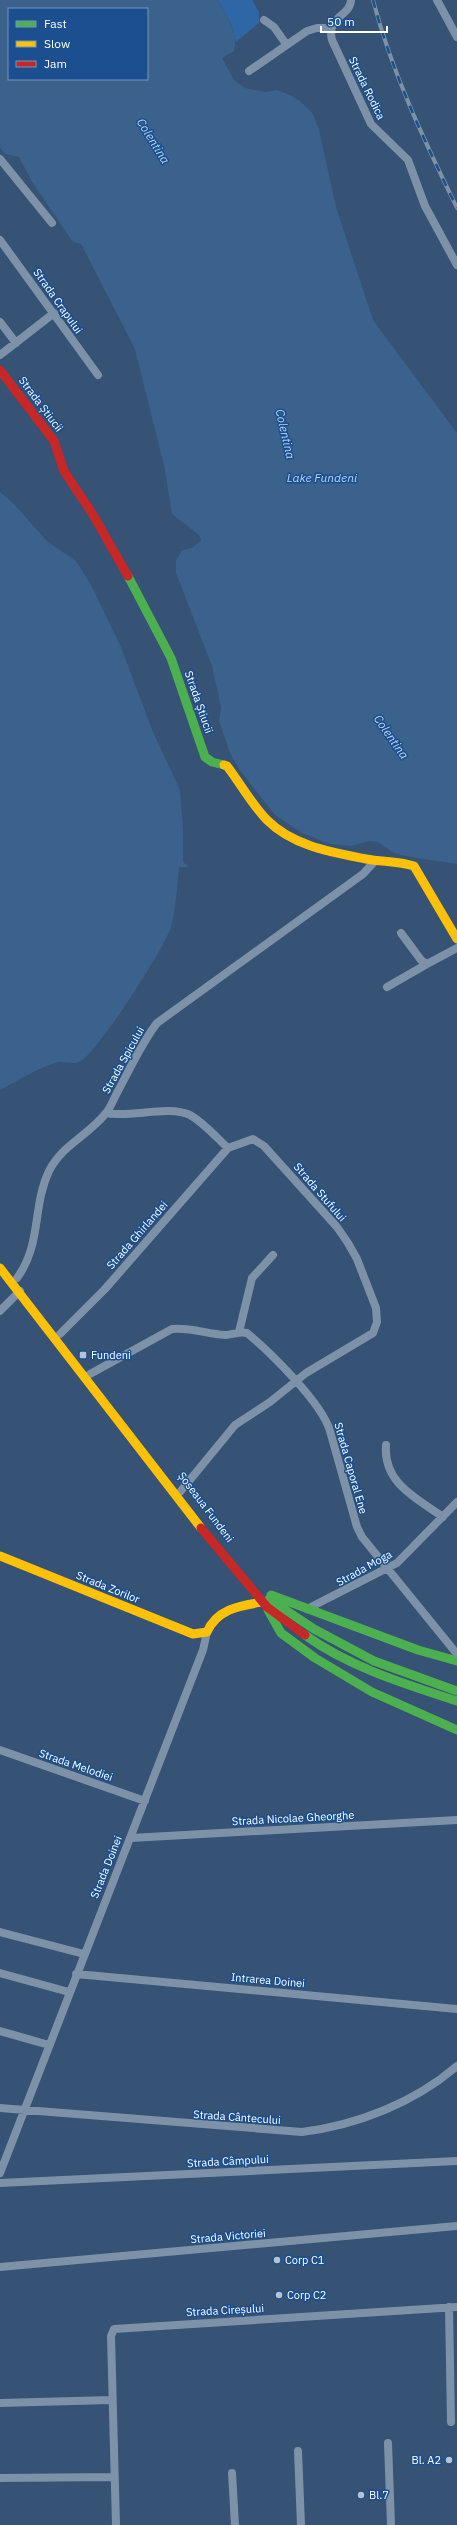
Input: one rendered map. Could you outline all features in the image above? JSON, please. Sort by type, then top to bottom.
[{"type":"street","points":[[249,71],[286,44],[314,28],[331,28],[335,20],[349,7],[351,0]]},
{"type":"street","points":[[437,0],[457,37]]},
{"type":"street","points":[[264,20],[274,27],[286,44]]},
{"type":"street","name":"Strada Rodica","points":[[331,28],[332,40],[371,124],[408,160],[425,206],[457,265]]},
{"type":"street","points":[[0,159],[52,223]]},
{"type":"street","name":"Strada Crapului","points":[[0,240],[98,375]]},
{"type":"street","points":[[0,355],[54,313]]},
{"type":"street","points":[[0,322],[16,343]]},
{"type":"street","name":"Strada Știucii","points":[[0,370],[54,441],[64,472],[92,513],[156,626],[171,658],[205,757],[212,762],[227,766],[267,820],[290,837],[326,851],[375,862],[402,862],[414,866],[457,939]]},
{"type":"street","name":"Strada Spicului","points":[[17,1278],[25,1267],[34,1246],[44,1184],[49,1172],[66,1147],[106,1113],[147,1037],[158,1023],[363,874],[375,862]]},
{"type":"street","points":[[401,933],[421,960],[427,964]]},
{"type":"street","points":[[387,987],[457,948]]},
{"type":"street","points":[[106,1113],[122,1115],[184,1113],[196,1119],[228,1148]]},
{"type":"street","name":"Strada Stufului","points":[[228,1148],[252,1139],[264,1146],[348,1243],[357,1259],[376,1308],[377,1322],[373,1333],[324,1361],[295,1381]]},
{"type":"street","name":"Strada Ghirlandei","points":[[60,1334],[105,1289],[228,1148]]},
{"type":"street","points":[[90,1374],[172,1329],[182,1328],[226,1335],[239,1332],[252,1278],[273,1255]]},
{"type":"street","name":"Șoseaua Fundeni","points":[[0,1259],[17,1278],[180,1492],[257,1588],[278,1606],[298,1619],[374,1661],[457,1691]]},
{"type":"street","name":"Șoseaua Fundeni","points":[[0,1268],[20,1291],[214,1546],[265,1605],[293,1627],[376,1673],[457,1701]]},
{"type":"street","points":[[0,1311],[20,1291]]},
{"type":"street","name":"Strada Caporal Ene","points":[[239,1332],[247,1333],[253,1338],[295,1381],[328,1423],[357,1527],[387,1570],[457,1654]]},
{"type":"street","points":[[180,1492],[227,1431],[295,1381]]},
{"type":"street","points":[[386,1445],[387,1464],[395,1481],[443,1517]]},
{"type":"street","name":"Strada Moga","points":[[307,1610],[387,1570],[409,1553],[457,1502]]},
{"type":"street","name":"Strada Zorilor","points":[[0,1556],[189,1633],[207,1632]]},
{"type":"street","points":[[257,1588],[307,1610],[418,1650],[457,1661]]},
{"type":"street","name":"Șoseaua Fundeni","points":[[265,1605],[272,1621],[281,1633],[314,1658],[372,1692],[457,1730]]},
{"type":"street","name":"Strada Doinei","points":[[0,2173],[76,1974],[131,1838],[203,1650],[207,1632],[212,1620],[221,1613],[265,1605]]},
{"type":"street","name":"Strada Melodiei","points":[[0,1750],[145,1801]]},
{"type":"street","name":"Strada Nicolae Gheorghe","points":[[131,1838],[457,1820]]},
{"type":"street","points":[[0,1932],[84,1954]]},
{"type":"street","points":[[0,1973],[69,1992]]},
{"type":"street","name":"Intrarea Doinei","points":[[76,1974],[457,2009]]},
{"type":"street","points":[[0,2031],[49,2045]]},
{"type":"street","name":"Strada Cântecului","points":[[0,2108],[302,2132],[339,2126],[375,2114],[418,2093],[457,2066]]},
{"type":"street","name":"Strada Câmpului","points":[[0,2184],[457,2161]]},
{"type":"street","name":"Strada Victoriei","points":[[0,2267],[457,2226]]},
{"type":"street","points":[[451,2422],[453,2307]]},
{"type":"street","name":"Strada Cireșului","points":[[116,2525],[111,2400],[111,2336],[114,2329],[453,2307]]},
{"type":"street","points":[[0,2403],[111,2400]]},
{"type":"street","points":[[388,2444],[391,2525]]},
{"type":"street","points":[[298,2451],[301,2525]]},
{"type":"street","points":[[232,2473],[235,2525]]},
{"type":"street","points":[[0,2478],[113,2477]]},
{"type":"shaded area","points":[[218,0],[252,0],[259,12],[259,23],[236,42],[231,24]]},
{"type":"water","name":"Lake Fundeni","points":[[0,0],[218,0],[231,25],[235,37],[234,51],[222,58],[234,80],[245,88],[266,92],[277,90],[290,95],[300,101],[313,114],[319,130],[336,207],[373,320],[457,433],[457,864],[394,853],[378,842],[369,841],[351,846],[330,844],[302,833],[275,815],[239,769],[230,753],[219,721],[221,707],[212,666],[176,573],[176,561],[181,551],[193,547],[201,540],[199,535],[172,514],[164,465],[135,349],[81,244],[73,242],[32,182],[19,157],[5,154],[0,148]]},
{"type":"water","points":[[0,492],[13,503],[48,542],[76,561],[91,585],[121,647],[153,732],[180,790],[183,828],[183,862],[189,867],[179,867],[171,927],[157,955],[145,976],[115,1020],[89,1054],[78,1062],[58,1062],[48,1066],[0,1090]]},
{"type":"railway","points":[[373,0],[399,80],[421,132],[457,208]]},
{"type":"traffic: fast","points":[[128,576],[171,658],[205,757],[212,762],[224,765]]},
{"type":"traffic: fast","points":[[271,1595],[418,1650],[457,1661]]},
{"type":"traffic: fast","points":[[269,1599],[314,1629],[374,1661],[457,1691]]},
{"type":"traffic: fast","points":[[268,1610],[281,1633],[315,1658],[372,1692],[457,1730]]},
{"type":"traffic: fast","points":[[305,1635],[340,1656],[378,1674],[457,1701]]},
{"type":"traffic: slow","points":[[224,765],[227,766],[251,801],[267,820],[277,829],[289,836],[313,847],[339,854],[414,866],[457,939]]},
{"type":"traffic: slow","points":[[0,1268],[201,1528]]},
{"type":"traffic: slow","points":[[0,1556],[193,1634],[207,1632],[211,1624],[223,1613],[237,1607],[262,1602]]},
{"type":"traffic: jam","points":[[0,370],[54,441],[64,471],[92,513],[128,576]]},
{"type":"traffic: jam","points":[[201,1528],[267,1607],[305,1635]]},
{"type":"place","name":"Fundeni","points":[[83,1355]]},
{"type":"place","name":"Corp C1","points":[[277,2260]]},
{"type":"place","name":"Corp C2","points":[[279,2295]]},
{"type":"place","name":"Bl. A2","points":[[449,2460]]},
{"type":"place","name":"Bl.7","points":[[361,2495]]},
{"type":"water label","name":"Colentina","points":[[153,141]]},
{"type":"water label","name":"Colentina","points":[[285,434]]},
{"type":"water label","name":"Colentina","points":[[391,737]]}]
